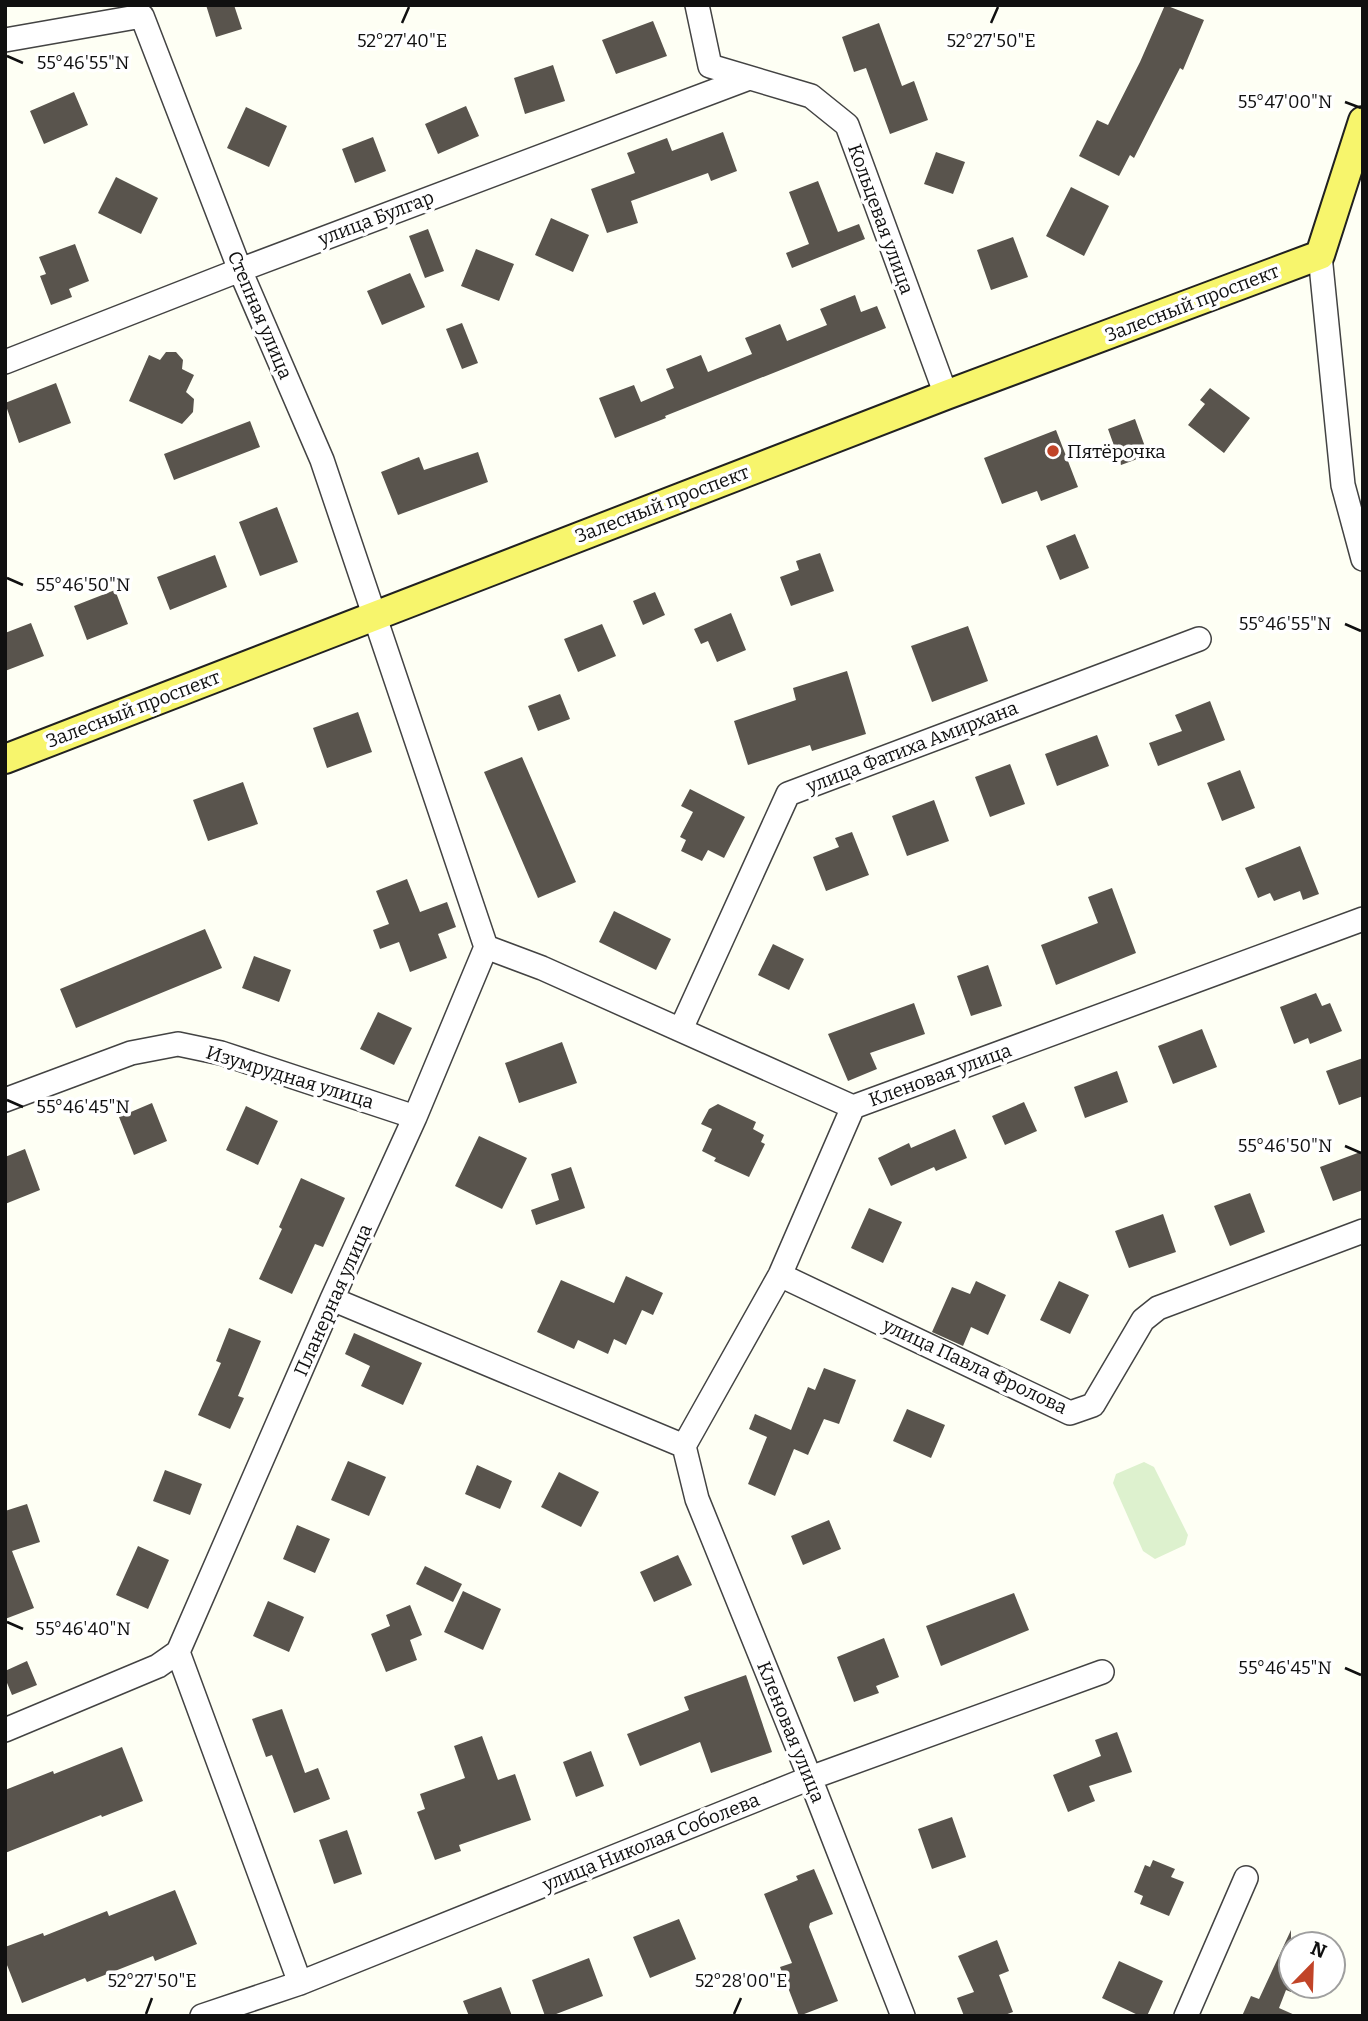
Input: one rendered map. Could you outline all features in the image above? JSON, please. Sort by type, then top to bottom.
[{"type":"main road","points":[[1320,255],[1363,121]]},
{"type":"main road","name":"Залесный проспект","points":[[5,759],[946,395],[1320,255]]},
{"type":"street","name":"Кольцевая улица","points":[[697,5],[710,66],[811,96],[847,125],[946,395]]},
{"type":"street","name":"Степная улица","points":[[5,40],[142,16],[240,270],[322,460],[486,947]]},
{"type":"street","name":"улица Булгар","points":[[5,362],[240,270],[749,78]]},
{"type":"street","points":[[1320,255],[1343,485],[1363,559]]},
{"type":"street","name":"улица Фатиха Амирхана","points":[[681,1029],[788,794],[1199,639]]},
{"type":"street","name":"Кленовая улица","points":[[486,947],[542,968],[853,1107],[1363,919]]},
{"type":"street","name":"Планерная улица","points":[[178,1652],[332,1299],[415,1117],[486,947]]},
{"type":"street","name":"Изумрудная улица","points":[[5,1100],[131,1053],[178,1044],[221,1053],[415,1117]]},
{"type":"street","points":[[332,1299],[684,1446],[780,1275],[853,1107]]},
{"type":"street","name":"улица Павла Фролова","points":[[780,1275],[1070,1413],[1093,1405],[1143,1320],[1158,1308],[1363,1231]]},
{"type":"street","name":"Кленовая улица","points":[[684,1446],[697,1499],[903,2016]]},
{"type":"street","points":[[5,1730],[158,1666],[178,1652],[300,1983]]},
{"type":"street","name":"улица Николая Соболева","points":[[202,2016],[300,1983],[810,1778],[1102,1672]]},
{"type":"street","points":[[1186,2016],[1246,1878]]},
{"type":"green space","points":[[1144,1462],[1154,1467],[1188,1535],[1185,1545],[1155,1559],[1143,1551],[1113,1483],[1116,1474]]},
{"type":"building","points":[[206,5],[234,5],[242,29],[216,37]]},
{"type":"building","points":[[1165,5],[1204,20],[1183,70],[1180,68],[1134,158],[1130,155],[1119,176],[1079,156],[1097,120],[1108,125]]},
{"type":"building","points":[[653,21],[667,56],[616,74],[602,40]]},
{"type":"building","points":[[879,23],[902,86],[914,81],[928,120],[890,134],[866,68],[854,72],[842,37]]},
{"type":"building","points":[[553,65],[565,101],[525,114],[514,78]]},
{"type":"building","points":[[74,92],[88,125],[44,144],[30,111]]},
{"type":"building","points":[[466,106],[479,136],[438,154],[425,124]]},
{"type":"building","points":[[246,107],[287,126],[269,167],[227,148]]},
{"type":"building","points":[[723,132],[737,171],[711,181],[708,173],[631,201],[638,223],[607,233],[591,189],[635,173],[627,153],[667,138],[672,151]]},
{"type":"building","points":[[373,137],[386,171],[355,183],[342,149]]},
{"type":"building","points":[[936,152],[965,162],[953,194],[924,184]]},
{"type":"building","points":[[116,177],[158,198],[141,234],[98,213]]},
{"type":"building","points":[[818,181],[838,232],[859,224],[865,239],[792,268],[786,253],[809,244],[789,192]]},
{"type":"building","points":[[1071,187],[1109,206],[1084,256],[1046,236]]},
{"type":"building","points":[[551,218],[589,235],[573,272],[535,255]]},
{"type":"building","points":[[428,229],[444,271],[425,278],[409,236]]},
{"type":"building","points":[[1013,237],[1028,277],[991,290],[977,250]]},
{"type":"building","points":[[75,244],[89,281],[69,289],[72,297],[51,305],[40,276],[46,274],[39,257]]},
{"type":"building","points":[[476,249],[514,264],[499,301],[461,286]]},
{"type":"building","points":[[410,273],[425,307],[382,325],[367,291]]},
{"type":"building","points":[[855,295],[861,312],[877,306],[886,328],[615,438],[599,398],[634,385],[641,402],[674,388],[666,369],[701,355],[708,372],[752,354],[745,338],[780,324],[787,341],[827,325],[820,309]]},
{"type":"building","points":[[462,323],[478,363],[462,369],[446,329]]},
{"type":"building","points":[[166,352],[176,352],[183,360],[182,369],[194,375],[186,392],[194,399],[193,412],[182,424],[129,401],[149,355],[160,360]]},
{"type":"building","points":[[56,383],[71,423],[19,443],[5,403]]},
{"type":"building","points":[[1210,388],[1250,418],[1224,453],[1188,425],[1205,404],[1200,400]]},
{"type":"building","points":[[1135,419],[1148,455],[1121,465],[1108,429]]},
{"type":"building","points":[[250,421],[260,447],[174,480],[164,454]]},
{"type":"building","points":[[1056,430],[1078,487],[1041,501],[1037,491],[1002,504],[984,458]]},
{"type":"building","points":[[478,452],[488,482],[398,515],[381,472],[419,457],[424,470]]},
{"type":"building","points":[[277,507],[298,562],[260,576],[239,522]]},
{"type":"building","points":[[1075,534],[1089,568],[1060,580],[1046,546]]},
{"type":"building","points":[[820,553],[834,591],[791,606],[780,577],[799,570],[796,561]]},
{"type":"building","points":[[215,555],[227,587],[170,610],[157,577]]},
{"type":"building","points":[[115,590],[128,624],[87,640],[74,606]]},
{"type":"building","points":[[655,592],[665,615],[643,625],[633,601]]},
{"type":"building","points":[[731,613],[746,650],[717,662],[708,641],[701,644],[694,629]]},
{"type":"building","points":[[31,623],[44,656],[5,671],[5,633]]},
{"type":"building","points":[[602,624],[616,656],[578,672],[564,639]]},
{"type":"building","points":[[968,626],[988,681],[932,702],[911,646]]},
{"type":"building","points":[[847,671],[866,734],[812,751],[810,745],[748,765],[734,721],[796,700],[793,688]]},
{"type":"building","points":[[560,694],[570,719],[538,731],[528,706]]},
{"type":"building","points":[[1210,701],[1225,740],[1158,766],[1149,743],[1182,731],[1175,715]]},
{"type":"building","points":[[358,712],[372,752],[327,768],[313,728]]},
{"type":"building","points":[[1097,735],[1109,766],[1057,786],[1045,754]]},
{"type":"building","points":[[522,757],[576,882],[538,898],[484,772]]},
{"type":"building","points":[[1010,764],[1025,804],[990,817],[975,777]]},
{"type":"building","points":[[1240,770],[1255,808],[1222,821],[1207,783]]},
{"type":"building","points":[[243,782],[258,824],[208,841],[193,800]]},
{"type":"building","points":[[690,789],[745,817],[724,858],[708,850],[702,861],[681,851],[686,840],[680,837],[693,812],[681,806]]},
{"type":"building","points":[[934,800],[949,841],[907,856],[892,816]]},
{"type":"building","points":[[852,832],[869,875],[826,891],[813,857],[839,847],[835,838]]},
{"type":"building","points":[[1300,846],[1319,894],[1303,900],[1300,891],[1274,901],[1270,893],[1258,898],[1245,868]]},
{"type":"building","points":[[407,879],[420,912],[447,902],[456,927],[438,934],[447,958],[410,972],[399,942],[380,949],[373,930],[389,924],[376,891]]},
{"type":"building","points":[[1112,888],[1136,953],[1056,985],[1041,945],[1098,923],[1088,897]]},
{"type":"building","points":[[614,911],[671,939],[656,970],[599,942]]},
{"type":"building","points":[[205,929],[222,968],[76,1028],[60,989]]},
{"type":"building","points":[[773,944],[804,959],[789,990],[758,975]]},
{"type":"building","points":[[254,956],[291,970],[279,1002],[242,988]]},
{"type":"building","points":[[988,965],[1002,1006],[971,1016],[957,976]]},
{"type":"building","points":[[1316,993],[1322,1006],[1330,1003],[1342,1031],[1310,1044],[1308,1038],[1294,1044],[1280,1007]]},
{"type":"building","points":[[914,1003],[925,1034],[870,1053],[877,1069],[848,1081],[828,1034]]},
{"type":"building","points":[[378,1012],[412,1028],[394,1065],[360,1049]]},
{"type":"building","points":[[1202,1029],[1217,1067],[1173,1084],[1158,1046]]},
{"type":"building","points":[[562,1042],[577,1083],[519,1103],[505,1063]]},
{"type":"building","points":[[1363,1058],[1363,1096],[1339,1105],[1326,1071]]},
{"type":"building","points":[[1117,1071],[1128,1102],[1085,1118],[1074,1087]]},
{"type":"building","points":[[1024,1102],[1037,1131],[1005,1145],[992,1116]]},
{"type":"building","points":[[152,1103],[167,1141],[134,1155],[119,1117]]},
{"type":"building","points":[[718,1104],[756,1122],[753,1129],[764,1135],[761,1142],[765,1144],[749,1177],[714,1161],[716,1158],[702,1151],[712,1129],[701,1124],[709,1109]]},
{"type":"building","points":[[246,1106],[278,1121],[258,1165],[226,1150]]},
{"type":"building","points":[[955,1129],[967,1158],[936,1171],[934,1167],[891,1186],[878,1158],[909,1143],[911,1148]]},
{"type":"building","points":[[479,1136],[527,1158],[502,1209],[455,1186]]},
{"type":"building","points":[[25,1149],[40,1190],[5,1204],[5,1157]]},
{"type":"building","points":[[1363,1151],[1363,1190],[1333,1201],[1320,1167]]},
{"type":"building","points":[[571,1167],[585,1208],[536,1225],[531,1210],[559,1200],[551,1174]]},
{"type":"building","points":[[301,1178],[345,1198],[323,1247],[315,1244],[292,1294],[259,1279]]},
{"type":"building","points":[[1250,1193],[1265,1232],[1230,1246],[1214,1206]]},
{"type":"building","points":[[869,1208],[902,1222],[883,1263],[851,1248]]},
{"type":"building","points":[[1163,1214],[1176,1252],[1129,1268],[1115,1231]]},
{"type":"building","points":[[626,1276],[663,1293],[653,1315],[642,1310],[626,1345],[614,1339],[608,1354],[578,1340],[574,1349],[537,1332],[561,1280],[614,1303]]},
{"type":"building","points":[[976,1281],[1006,1295],[988,1335],[971,1327],[963,1346],[932,1332],[952,1287],[970,1294]]},
{"type":"building","points":[[1059,1281],[1089,1295],[1070,1334],[1040,1320]]},
{"type":"building","points":[[229,1328],[261,1341],[238,1396],[244,1398],[230,1429],[198,1415],[221,1363],[216,1361]]},
{"type":"building","points":[[354,1333],[422,1363],[403,1405],[361,1386],[370,1366],[345,1354]]},
{"type":"building","points":[[824,1368],[856,1380],[839,1424],[824,1419],[808,1455],[794,1449],[775,1496],[748,1484],[767,1437],[749,1429],[755,1414],[791,1430],[808,1387],[815,1390]]},
{"type":"building","points":[[907,1409],[945,1425],[931,1458],[893,1441]]},
{"type":"building","points":[[348,1461],[386,1477],[369,1516],[331,1500]]},
{"type":"building","points":[[477,1465],[512,1481],[500,1509],[465,1494]]},
{"type":"building","points":[[165,1470],[202,1484],[190,1515],[153,1501]]},
{"type":"building","points":[[559,1472],[599,1492],[581,1527],[541,1507]]},
{"type":"building","points":[[27,1504],[40,1542],[12,1551],[34,1608],[5,1619],[5,1511]]},
{"type":"building","points":[[829,1520],[841,1549],[803,1565],[791,1536]]},
{"type":"building","points":[[297,1525],[330,1539],[315,1573],[283,1559]]},
{"type":"building","points":[[138,1546],[169,1560],[148,1609],[116,1595]]},
{"type":"building","points":[[678,1555],[692,1585],[654,1602],[640,1572]]},
{"type":"building","points":[[425,1566],[462,1584],[453,1602],[416,1584]]},
{"type":"building","points":[[463,1591],[501,1609],[483,1650],[444,1632]]},
{"type":"building","points":[[1014,1593],[1029,1630],[941,1666],[926,1626]]},
{"type":"building","points":[[268,1601],[304,1617],[289,1652],[253,1636]]},
{"type":"building","points":[[410,1605],[422,1635],[410,1640],[417,1660],[386,1672],[371,1634],[390,1626],[386,1615]]},
{"type":"building","points":[[884,1638],[899,1677],[876,1686],[879,1693],[854,1702],[837,1657]]},
{"type":"building","points":[[27,1661],[37,1685],[12,1695],[5,1671]]},
{"type":"building","points":[[746,1675],[772,1752],[711,1773],[700,1742],[640,1766],[627,1734],[689,1710],[684,1697]]},
{"type":"building","points":[[282,1709],[305,1773],[318,1768],[330,1799],[294,1813],[272,1755],[266,1757],[252,1719]]},
{"type":"building","points":[[1117,1732],[1132,1772],[1089,1786],[1095,1801],[1068,1812],[1053,1775],[1101,1756],[1095,1740]]},
{"type":"building","points":[[482,1736],[498,1780],[515,1774],[531,1820],[459,1845],[461,1851],[435,1860],[417,1812],[425,1809],[420,1794],[465,1778],[454,1746]]},
{"type":"building","points":[[122,1747],[143,1801],[5,1853],[5,1790]]},
{"type":"building","points":[[591,1751],[604,1786],[576,1797],[563,1762]]},
{"type":"building","points":[[952,1817],[966,1857],[932,1869],[918,1829]]},
{"type":"building","points":[[347,1830],[362,1874],[334,1884],[319,1840]]},
{"type":"building","points":[[1153,1860],[1175,1869],[1171,1877],[1184,1882],[1169,1916],[1140,1904],[1143,1896],[1134,1892],[1145,1865],[1150,1867]]},
{"type":"building","points":[[814,1869],[833,1914],[810,1923],[809,1927],[838,2001],[799,2016],[780,1967],[792,1963],[764,1894],[798,1880],[796,1876]]},
{"type":"building","points":[[175,1890],[197,1944],[155,1961],[153,1956],[87,1982],[85,1978],[22,2003],[5,1960],[5,1947],[43,1933],[44,1936],[107,1911],[109,1916]]},
{"type":"building","points":[[679,1919],[696,1959],[650,1978],[633,1937]]},
{"type":"building","points":[[997,1940],[1009,1971],[999,1975],[1013,2012],[1002,2016],[964,2016],[957,1998],[974,1992],[958,1956]]},
{"type":"building","points":[[589,1958],[603,1996],[545,2016],[532,1980]]},
{"type":"building","points":[[1277,1960],[1277,2000],[1282,2000],[1279,2008],[1297,2016],[1242,2016],[1251,1996],[1259,1999]]},
{"type":"building","points":[[1119,1961],[1163,1981],[1147,2016],[1140,2016],[1102,1998]]},
{"type":"building","points":[[501,1987],[512,2016],[469,2016],[463,2001]]},
{"type":"place","name":"Пятёрочка","points":[[1053,451]]}]
